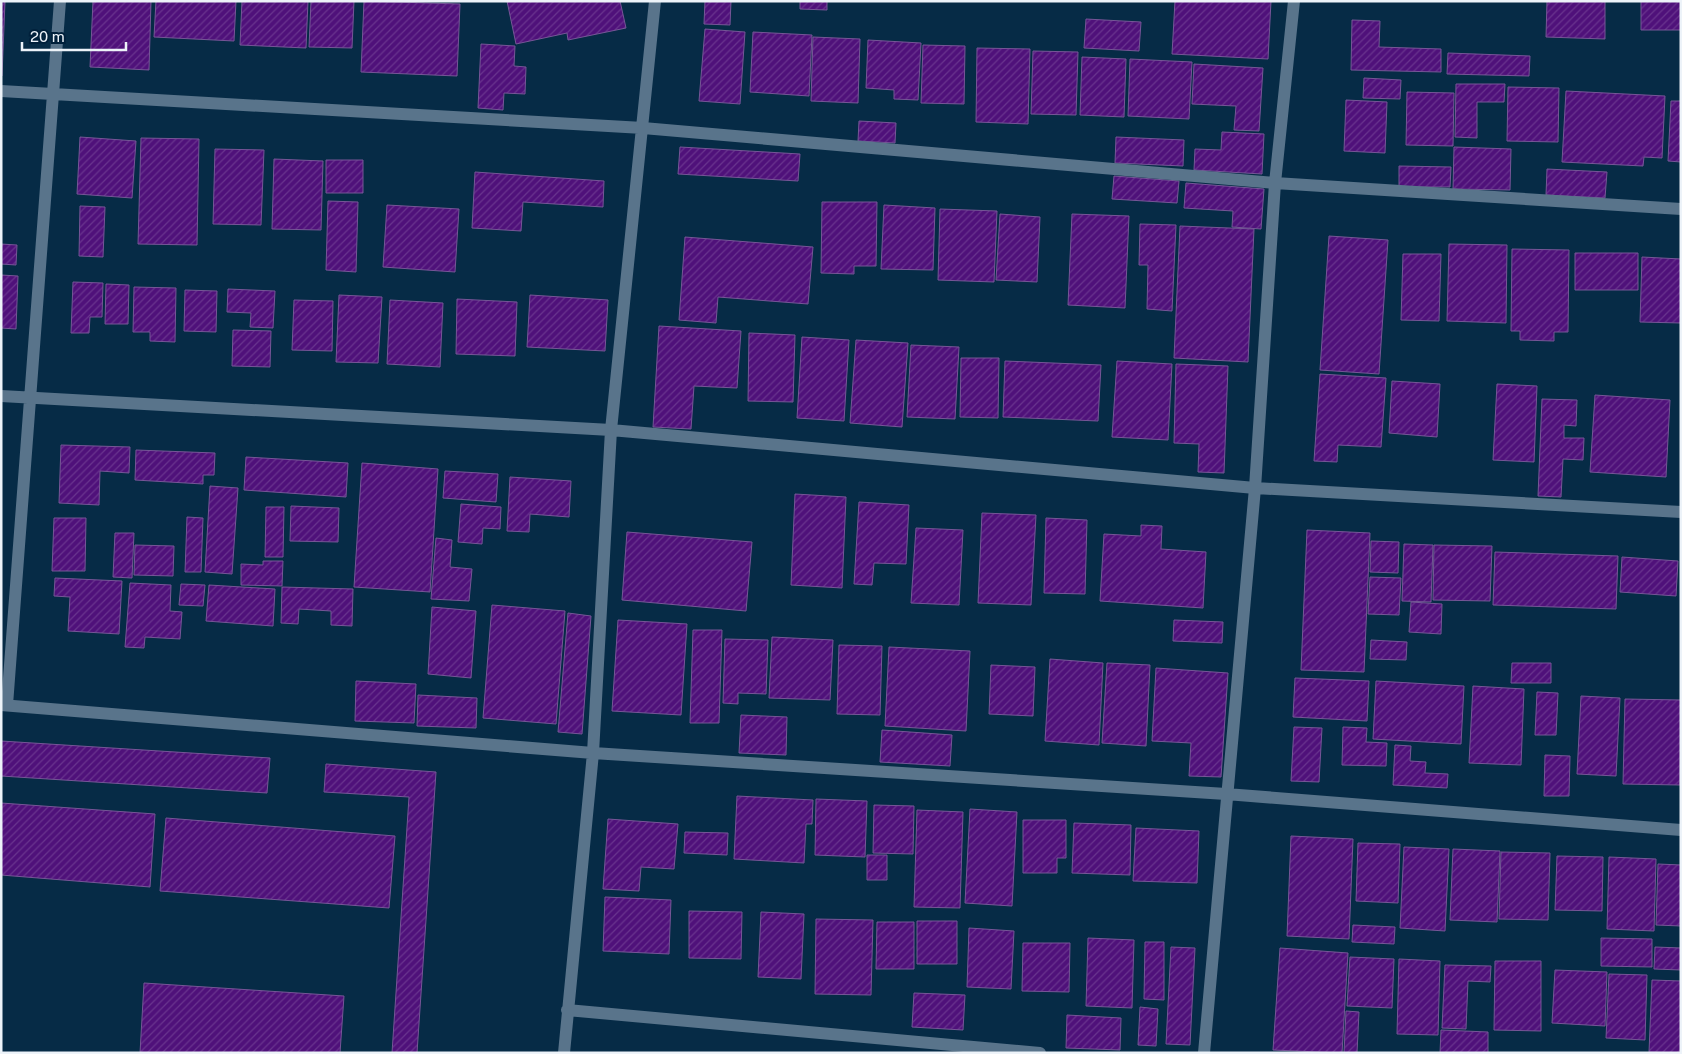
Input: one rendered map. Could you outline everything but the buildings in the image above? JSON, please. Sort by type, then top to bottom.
[{"type":"street","points":[[60,1],[4,705],[593,753],[1226,794],[1681,830]]},
{"type":"street","points":[[564,1053],[593,753],[611,430],[643,128],[654,1]]},
{"type":"street","points":[[1204,1053],[1255,488],[1275,183],[1294,1]]},
{"type":"street","points":[[1,91],[643,128],[1275,183],[1681,209]]},
{"type":"street","points":[[1,396],[611,430],[1255,488],[1681,512]]},
{"type":"street","points":[[567,1010],[1040,1053]]}]
